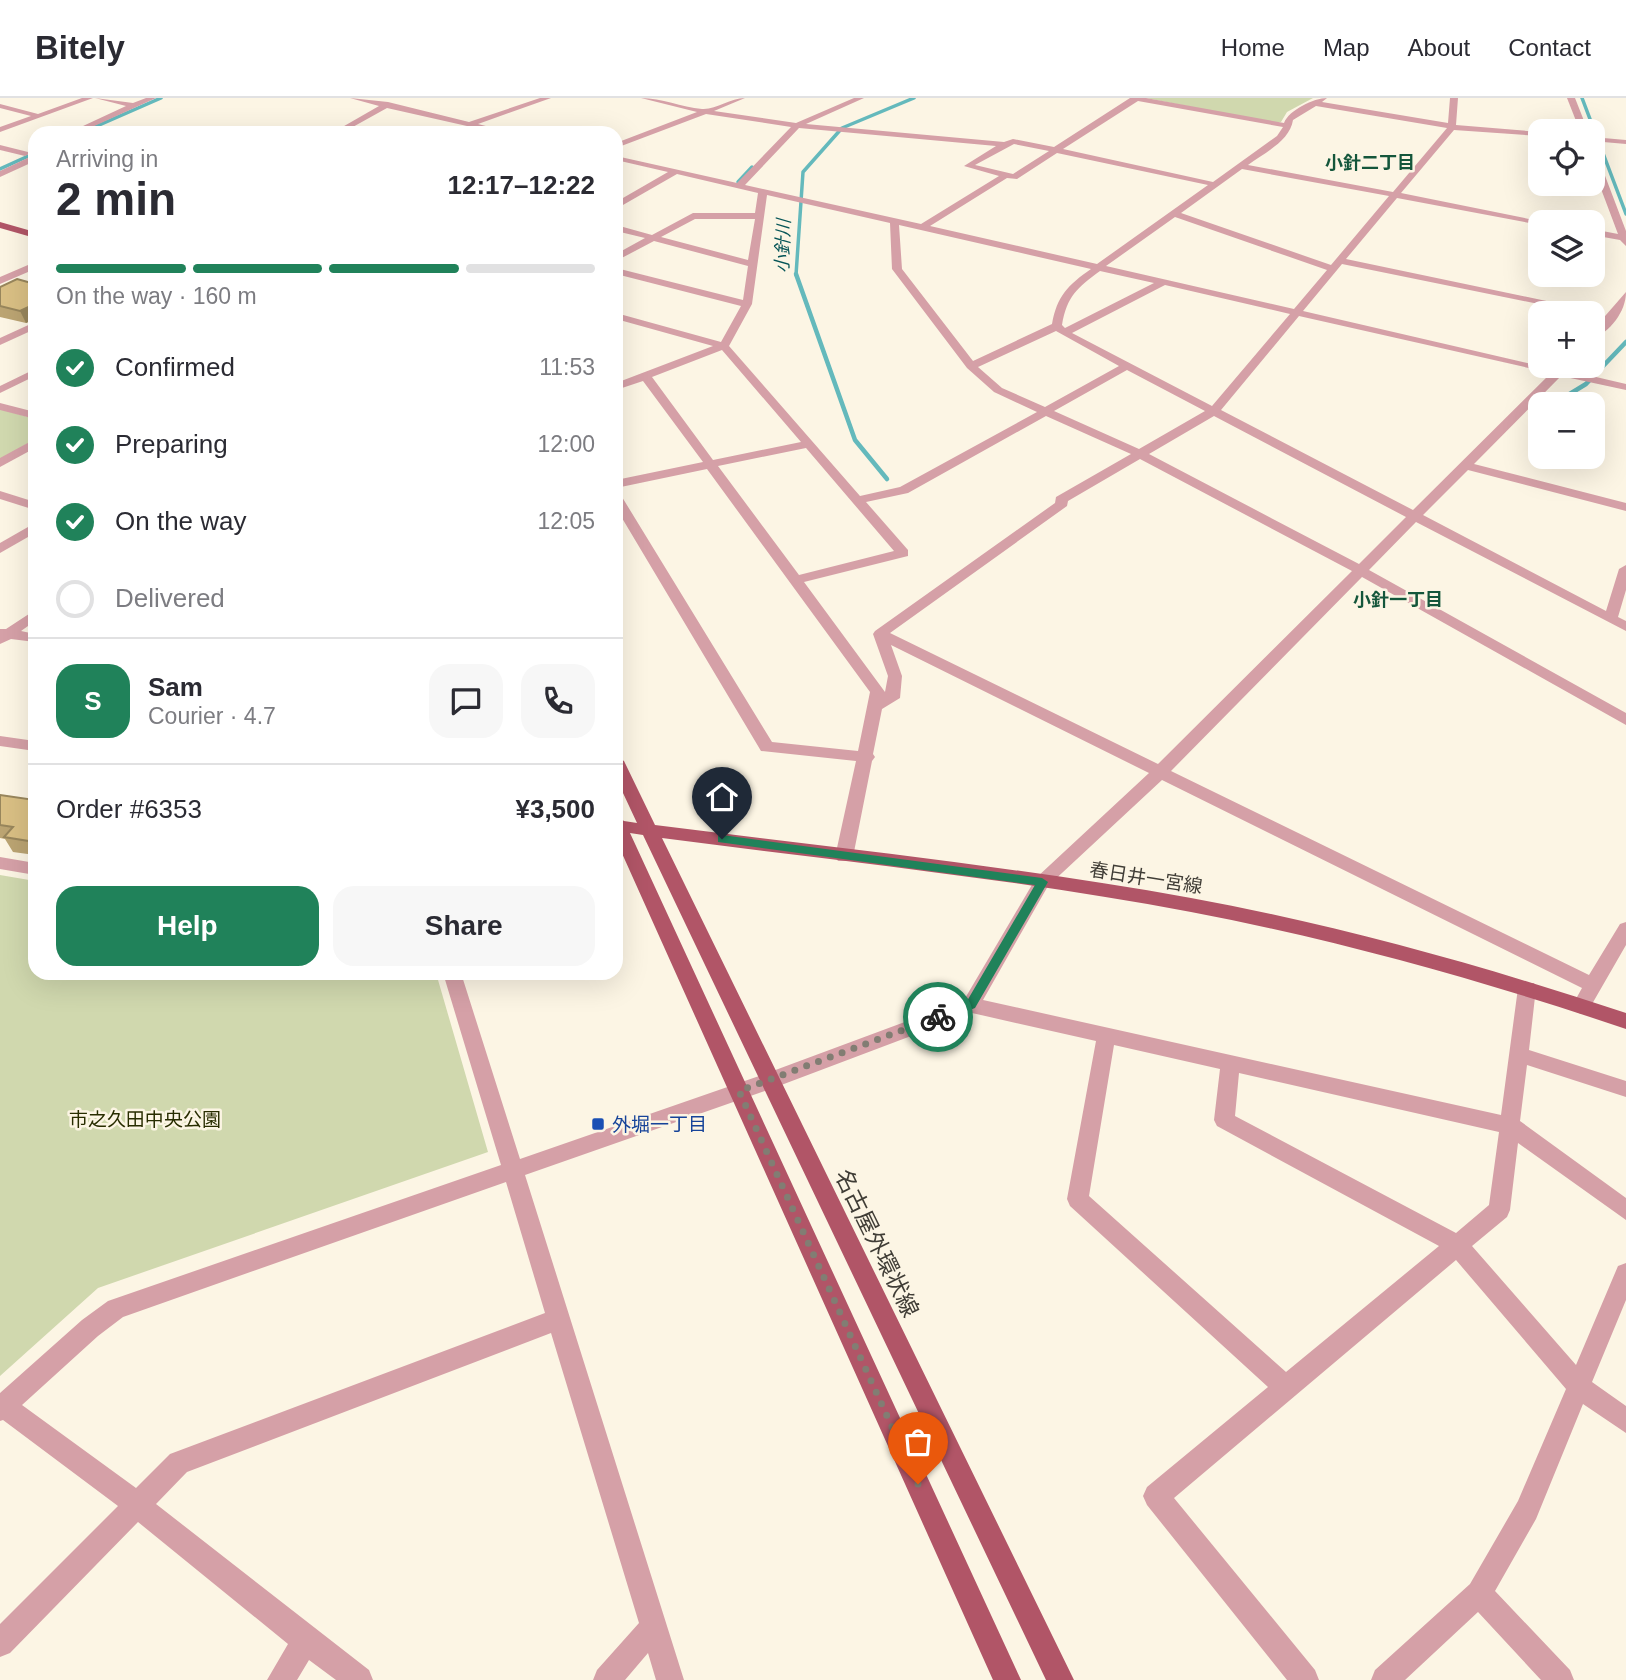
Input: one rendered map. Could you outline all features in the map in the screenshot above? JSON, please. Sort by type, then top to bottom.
[{"type":"main road","points":[[0,215],[28,223]]},
{"type":"main road","points":[[0,225],[28,233]]},
{"type":"main road","points":[[623,776],[648,828]]},
{"type":"main road","name":"春日井一宮線","points":[[623,825],[1191,905],[1326,933],[1527,988],[1626,1021]]},
{"type":"main road","name":"名古屋外環状線","points":[[648,828],[1060,1680]]},
{"type":"main road","points":[[623,837],[1007,1680]]},
{"type":"street","points":[[0,130],[89,98]]},
{"type":"street","points":[[99,98],[134,106]]},
{"type":"street","points":[[354,98],[479,126]]},
{"type":"street","points":[[348,126],[385,105],[406,98]]},
{"type":"street","points":[[470,124],[547,98]]},
{"type":"street","points":[[645,98],[701,113],[1005,144]]},
{"type":"street","points":[[623,143],[741,98]]},
{"type":"street","points":[[739,186],[798,125],[860,98]]},
{"type":"street","points":[[903,98],[913,100]]},
{"type":"street","points":[[1213,184],[1054,150],[1013,141],[968,166],[1014,177],[1054,150],[1136,98],[1288,126]]},
{"type":"street","points":[[1060,330],[1061,303],[1068,292],[1098,267],[1280,138],[1295,113],[1323,98]]},
{"type":"street","points":[[880,634],[1063,503],[1060,500],[1214,411],[1452,127],[1454,98]]},
{"type":"street","points":[[1571,98],[1579,119]]},
{"type":"street","points":[[88,126],[134,106],[155,101]]},
{"type":"street","points":[[105,126],[155,101]]},
{"type":"street","points":[[1313,103],[1452,127],[1528,133]]},
{"type":"street","points":[[0,106],[38,116]]},
{"type":"street","points":[[1605,140],[1626,142]]},
{"type":"street","points":[[0,146],[25,154]]},
{"type":"street","points":[[0,164],[28,152]]},
{"type":"street","points":[[623,160],[1528,362]]},
{"type":"street","points":[[0,174],[28,161]]},
{"type":"street","points":[[1240,166],[1528,220]]},
{"type":"street","points":[[623,202],[675,172]]},
{"type":"street","points":[[923,227],[1006,175]]},
{"type":"street","points":[[1605,187],[1625,240]]},
{"type":"street","points":[[623,385],[724,346],[747,304],[763,191]]},
{"type":"street","points":[[1173,213],[1337,265],[1528,302]]},
{"type":"street","points":[[623,254],[693,216],[760,216]]},
{"type":"street","points":[[894,220],[897,269],[971,366],[998,390],[1140,454],[1359,570],[1626,720]]},
{"type":"street","points":[[623,231],[753,264]]},
{"type":"street","points":[[1605,235],[1625,240]]},
{"type":"street","points":[[2,278],[28,268]]},
{"type":"street","points":[[623,273],[747,304]]},
{"type":"street","points":[[2,278],[25,285]]},
{"type":"street","points":[[971,366],[1060,330],[1164,282]]},
{"type":"street","points":[[1605,329],[1620,320],[1626,295]]},
{"type":"street","points":[[623,318],[724,346],[903,553],[797,580]]},
{"type":"street","points":[[0,342],[28,328]]},
{"type":"street","points":[[1060,330],[1626,627]]},
{"type":"street","points":[[857,500],[904,490],[1045,409],[1127,366]]},
{"type":"street","points":[[0,390],[28,376]]},
{"type":"street","points":[[646,377],[878,692],[878,705],[844,857]]},
{"type":"street","points":[[971,1005],[1042,882],[1160,772],[1552,378]]},
{"type":"street","points":[[1585,378],[1626,387]]},
{"type":"street","points":[[0,407],[28,414]]},
{"type":"street","points":[[623,483],[808,444]]},
{"type":"street","points":[[0,463],[28,447]]},
{"type":"street","points":[[1464,465],[1626,507]]},
{"type":"street","points":[[0,495],[28,504]]},
{"type":"street","points":[[623,509],[767,747],[867,757]]},
{"type":"street","points":[[0,550],[28,532]]},
{"type":"street","points":[[1610,619],[1626,569]]},
{"type":"street","points":[[2,635],[28,618]]},
{"type":"street","points":[[878,705],[892,698],[895,676],[880,634]]},
{"type":"street","points":[[880,634],[1592,985]]},
{"type":"street","points":[[2,635],[28,637]]},
{"type":"street","points":[[0,741],[28,745]]},
{"type":"street","points":[[0,863],[28,868]]},
{"type":"street","points":[[1581,1006],[1626,929]]},
{"type":"street","points":[[454,980],[515,1170],[670,1680]]},
{"type":"street","points":[[1305,1680],[1156,1496],[1284,1386],[1499,1210],[1521,1055],[1527,988]]},
{"type":"street","points":[[359,1680],[306,1642],[136,1504],[2,1407],[90,1328],[116,1310],[769,1081],[971,1005],[1511,1126],[1626,1210]]},
{"type":"street","points":[[1106,1037],[1078,1199],[1284,1386]]},
{"type":"street","points":[[1521,1055],[1626,1089]]},
{"type":"street","points":[[1230,1064],[1224,1120],[1456,1244],[1580,1387],[1626,1421]]},
{"type":"street","points":[[1385,1680],[1479,1593],[1527,1510],[1626,1273]]},
{"type":"street","points":[[0,1643],[179,1463],[559,1319]]},
{"type":"street","points":[[1479,1593],[1560,1680]]},
{"type":"street","points":[[607,1680],[654,1626]]},
{"type":"street","points":[[281,1680],[306,1642]]},
{"type":"green space","points":[[1146,98],[1313,98],[1287,112],[1281,122],[1273,123]]},
{"type":"green space","points":[[0,409],[28,417],[28,443],[0,460]]},
{"type":"green space","name":"市之久田中央公園","points":[[0,875],[28,880],[28,980],[438,980],[488,1152],[98,1288],[0,1376]]},
{"type":"building","points":[[17,279],[28,282],[28,307],[20,311],[0,306],[0,287]]},
{"type":"building","points":[[0,795],[28,799],[28,841],[4,837],[13,827],[0,825]]},
{"type":"waterway","points":[[97,126],[161,98]]},
{"type":"waterway","name":"小針川","points":[[796,274],[803,172],[842,128],[914,98]]},
{"type":"waterway","points":[[1582,98],[1626,214]]},
{"type":"waterway","points":[[0,169],[28,156]]},
{"type":"waterway","points":[[738,182],[752,167]]},
{"type":"waterway","name":"小針川","points":[[796,274],[855,440],[887,479]]},
{"type":"waterway","points":[[1573,392],[1586,384],[1626,342]]},
{"type":"way so far","points":[[918,1484],[739,1091],[938,1017]]},
{"type":"place","name":"外堀一丁目","points":[[598,1124]]},
{"type":"district","name":"小針二丁目","points":[[1370,163]]},
{"type":"district","name":"小針一丁目","points":[[1398,600]]},
{"type":"route","points":[[722,839],[1042,882],[971,1005],[938,1017]]}]
